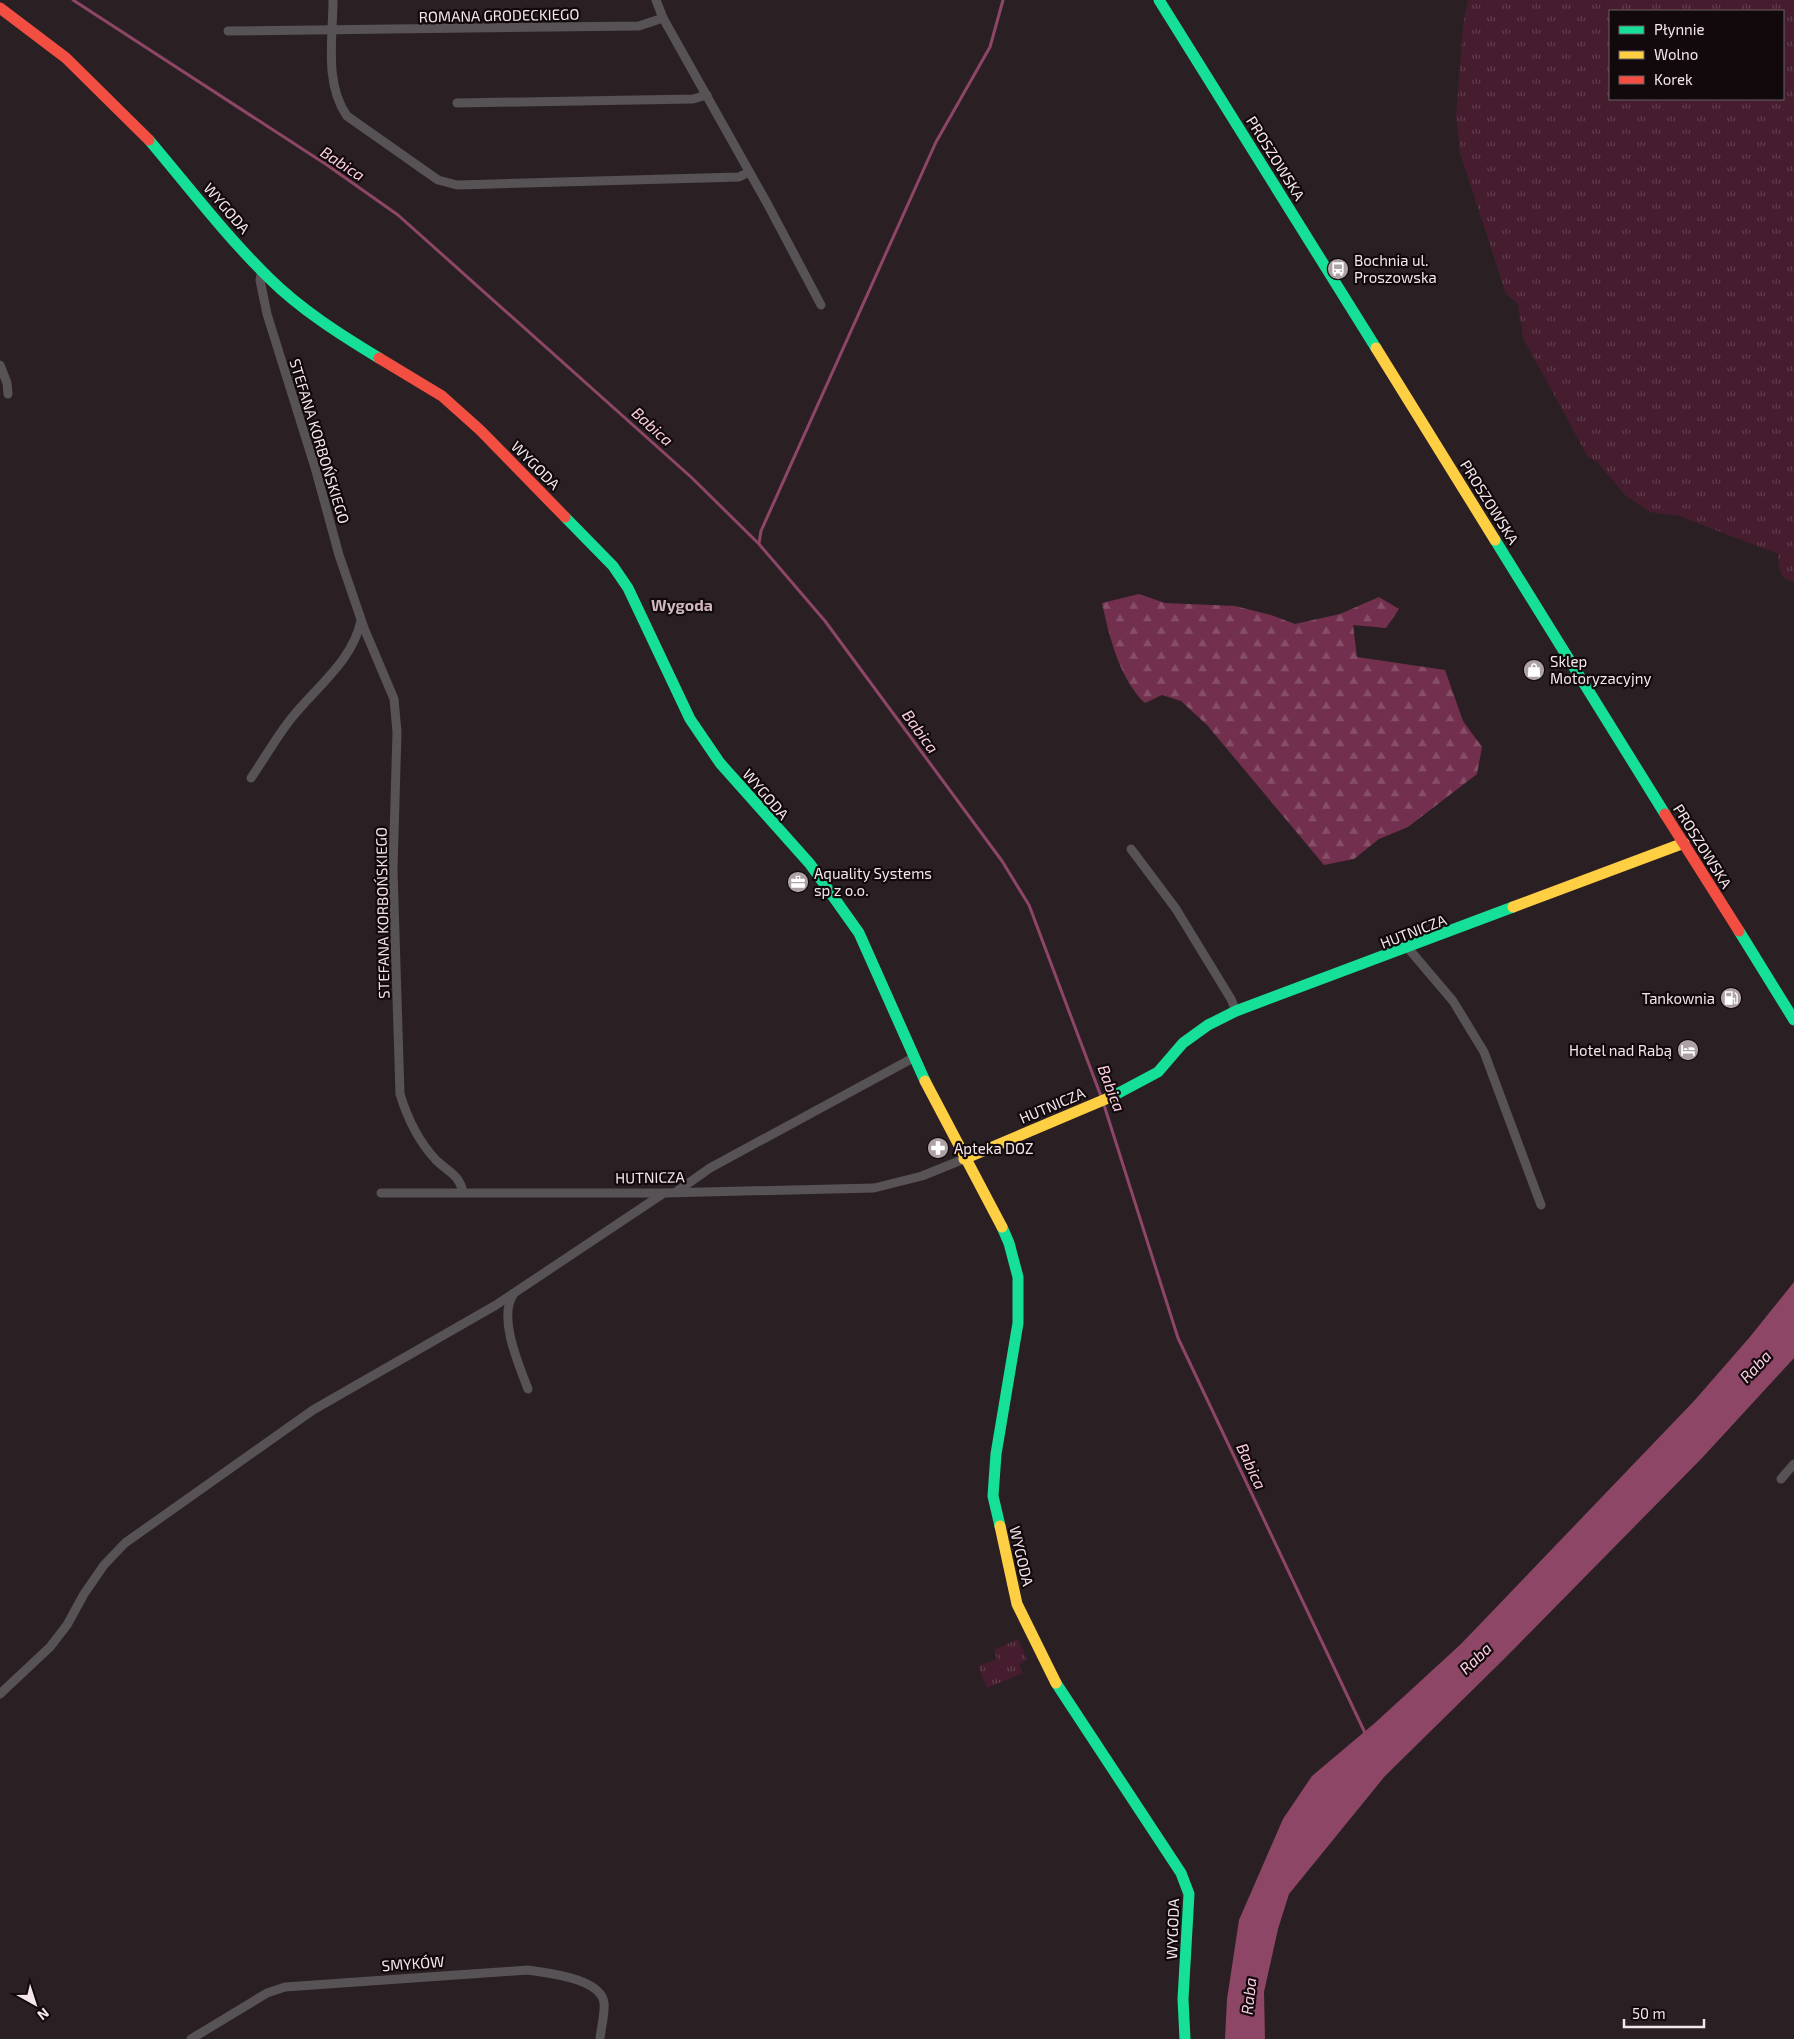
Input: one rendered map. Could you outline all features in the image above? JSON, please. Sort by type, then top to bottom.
[{"type":"street","points":[[333,0],[332,74],[336,96],[347,116],[438,180],[457,185],[739,177],[749,172]]},
{"type":"street","points":[[656,0],[663,18],[821,305]]},
{"type":"street","name":"PROSZOWSKA","points":[[1160,0],[1794,1020]]},
{"type":"street","name":"WYGODA","points":[[0,8],[66,58],[126,115],[216,221],[262,270],[300,304],[362,348],[442,396],[480,430],[613,566],[628,588],[690,719],[720,763],[810,864],[859,933],[879,975],[913,1058],[964,1159],[998,1218],[1009,1242],[1018,1277],[1018,1323],[996,1454],[993,1496],[1017,1604],[1049,1672],[1181,1873],[1189,1894],[1189,1930],[1183,1999],[1185,2039]]},
{"type":"street","name":"ROMANA GRODECKIEGO","points":[[228,31],[639,26],[663,18]]},
{"type":"street","points":[[457,103],[693,99],[707,95]]},
{"type":"street","name":"STEFANA KORBOŃSKIEGO","points":[[262,270],[260,280],[267,314],[316,471],[339,555],[361,618],[394,699],[397,732],[393,870],[400,1094],[407,1116],[435,1159],[460,1180],[463,1192]]},
{"type":"street","points":[[0,365],[8,383],[8,394]]},
{"type":"street","points":[[251,778],[289,721],[339,665],[353,645],[361,618]]},
{"type":"street","name":"HUTNICZA","points":[[380,1193],[664,1193],[874,1188],[922,1176],[1079,1109],[1119,1094],[1158,1072],[1183,1043],[1208,1026],[1236,1011],[1684,843]]},
{"type":"street","points":[[1131,849],[1176,909],[1231,998],[1236,1011]]},
{"type":"street","points":[[1408,948],[1453,1002],[1484,1052],[1501,1093],[1541,1206]]},
{"type":"street","points":[[676,1192],[718,1163],[913,1058]]},
{"type":"street","points":[[0,1694],[50,1647],[67,1625],[84,1594],[104,1565],[125,1543],[313,1410],[466,1323],[664,1193]]},
{"type":"street","points":[[514,1292],[508,1302],[513,1353],[528,1389]]},
{"type":"street","points":[[1781,1478],[1794,1464]]},
{"type":"street","name":"SMYKÓW","points":[[191,2039],[267,1993],[285,1987],[528,1970],[564,1975],[587,1984],[599,1993],[604,2002],[600,2039]]},
{"type":"green space","points":[[1468,0],[1794,0],[1794,582],[1785,578],[1780,572],[1778,554],[1679,516],[1650,512],[1625,495],[1597,462],[1588,457],[1523,338],[1518,304],[1506,294],[1460,153],[1456,116],[1463,26]]},
{"type":"green space","points":[[1139,594],[1165,603],[1235,606],[1271,615],[1295,624],[1340,614],[1379,597],[1399,609],[1386,628],[1353,625],[1357,657],[1445,670],[1463,721],[1482,747],[1477,774],[1408,827],[1379,839],[1354,859],[1324,865],[1207,725],[1181,701],[1162,695],[1145,703],[1136,693],[1122,670],[1117,657],[1102,603]]},
{"type":"green space","points":[[1018,1639],[1027,1660],[1019,1664],[1023,1673],[987,1688],[978,1666],[997,1659],[994,1650]]},
{"type":"water","name":"Raba","points":[[1794,1282],[1794,1358],[1702,1458],[1503,1660],[1385,1776],[1289,1894],[1278,1929],[1264,1992],[1265,2039],[1225,2039],[1227,1999],[1239,1920],[1283,1819],[1312,1776],[1376,1722],[1461,1644],[1694,1401],[1749,1338]]},
{"type":"waterway","name":"Babica","points":[[73,0],[327,165],[398,215],[691,477],[759,544],[825,621],[1002,861],[1029,905],[1102,1099]]},
{"type":"waterway","points":[[759,543],[761,531],[936,142],[990,47],[1003,0]]},
{"type":"waterway","name":"Babica","points":[[1104,1105],[1178,1338],[1366,1735]]},
{"type":"traffic: fast","points":[[1159,0],[1376,348]]},
{"type":"traffic: fast","points":[[149,140],[222,228],[269,278],[307,311],[379,358]]},
{"type":"traffic: fast","points":[[565,517],[613,566],[628,588],[690,719],[720,763],[810,864],[859,933],[925,1081]]},
{"type":"traffic: fast","points":[[1495,540],[1665,814]]},
{"type":"traffic: fast","points":[[1113,1096],[1158,1072],[1183,1043],[1208,1025],[1236,1011],[1513,907]]},
{"type":"traffic: fast","points":[[1739,931],[1794,1020]]},
{"type":"traffic: fast","points":[[1000,1526],[993,1496],[996,1454],[1018,1323],[1018,1277],[1009,1243],[1002,1227]]},
{"type":"traffic: fast","points":[[1056,1683],[1181,1873],[1189,1894],[1183,1999],[1185,2039]]},
{"type":"traffic: slow","points":[[1376,348],[1495,540]]},
{"type":"traffic: slow","points":[[1513,907],[1684,843]]},
{"type":"traffic: slow","points":[[925,1081],[1002,1227]]},
{"type":"traffic: slow","points":[[964,1159],[1113,1096]]},
{"type":"traffic: slow","points":[[1000,1526],[1017,1604],[1056,1683]]},
{"type":"traffic: jam","points":[[0,8],[66,58],[149,140]]},
{"type":"traffic: jam","points":[[379,358],[442,396],[480,430],[565,517]]},
{"type":"traffic: jam","points":[[1665,814],[1739,931]]},
{"type":"place","name":"Bochnia ul. Proszowska","points":[[1338,269]]},
{"type":"place","name":"Sklep Motoryzacyjny","points":[[1534,670]]},
{"type":"place","name":"Aquality Systems sp z o.o.","points":[[798,882]]},
{"type":"place","name":"Tankownia","points":[[1731,998]]},
{"type":"place","name":"Hotel nad Rabą","points":[[1688,1050]]},
{"type":"place","name":"Apteka DOZ","points":[[938,1148]]},
{"type":"district","name":"Wygoda","points":[[682,604]]}]
